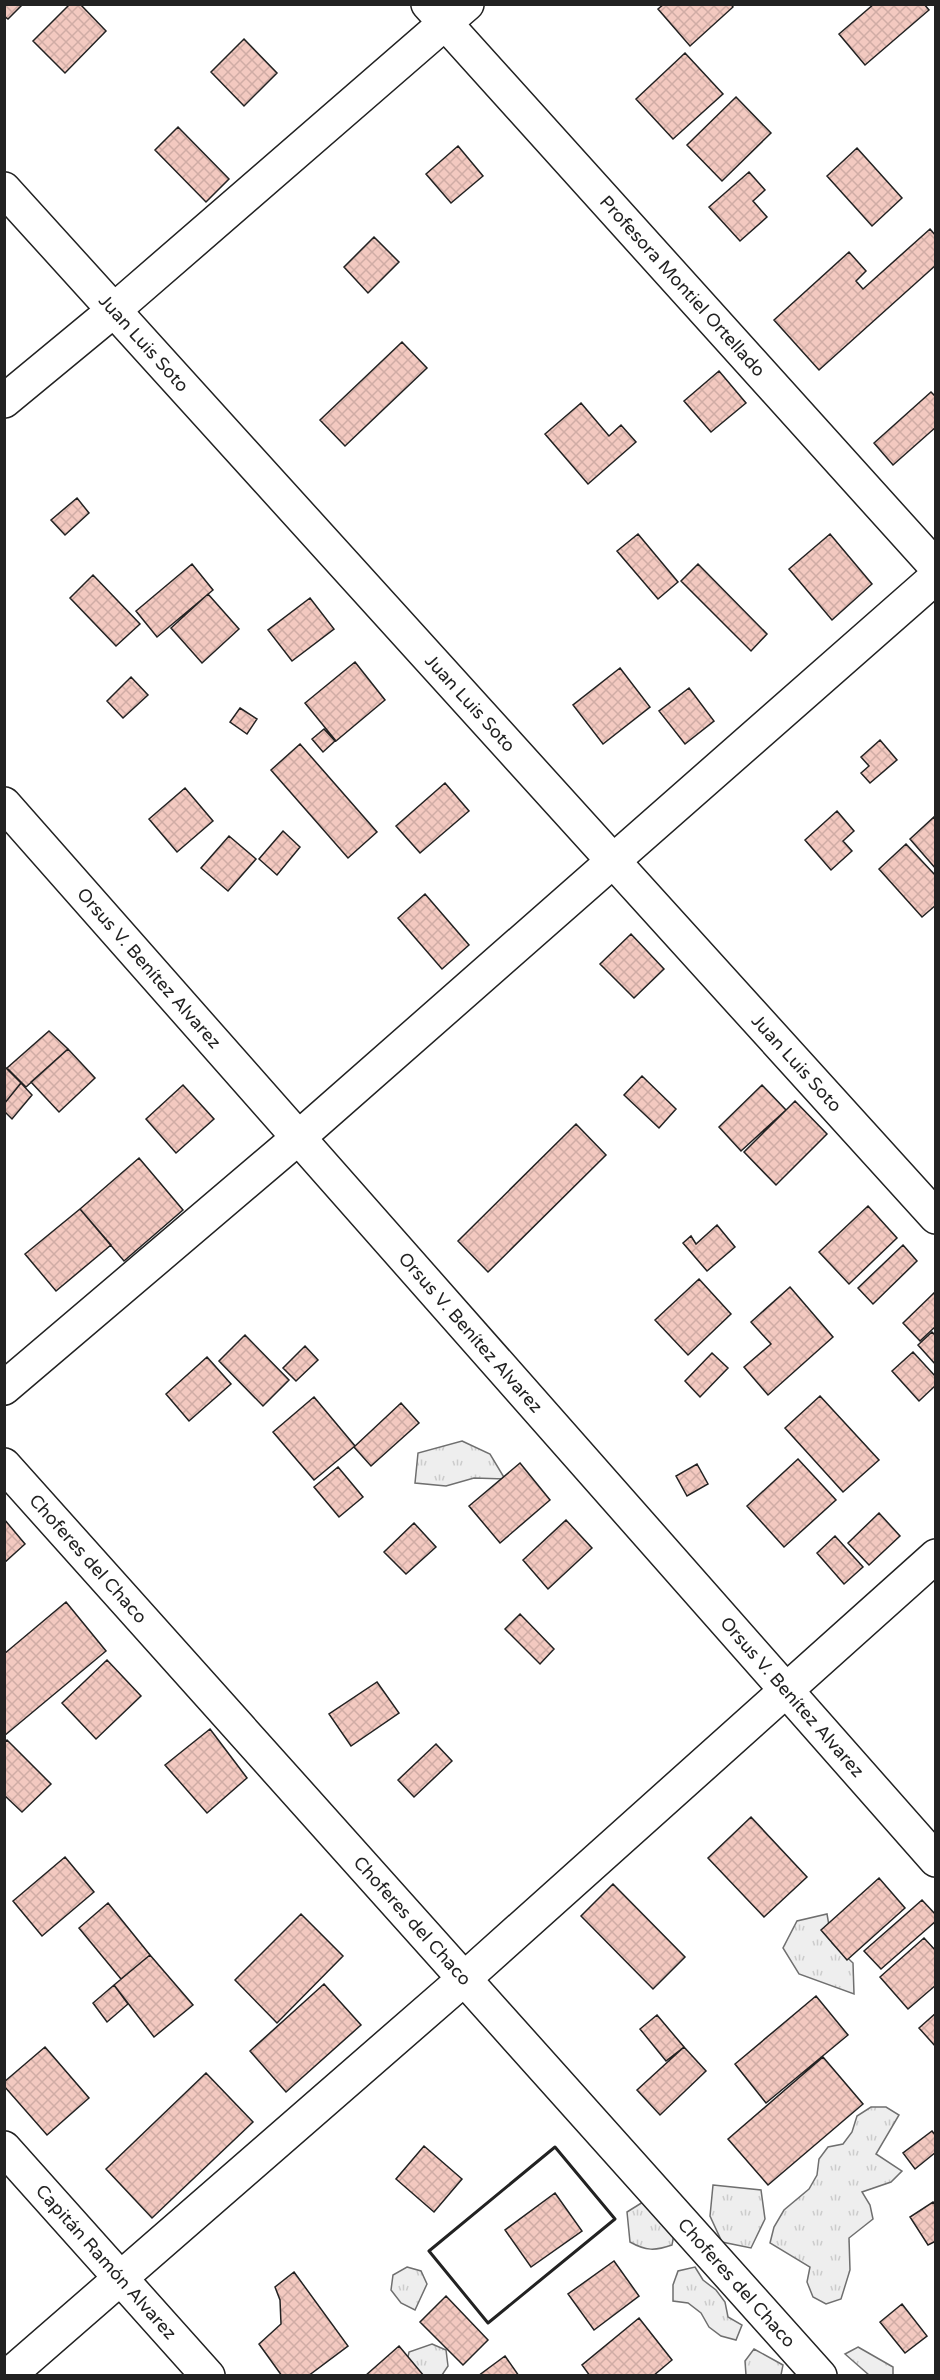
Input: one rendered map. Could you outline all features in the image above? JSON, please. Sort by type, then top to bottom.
[{"type":"street","points":[[4,401],[113,310],[447,11]]},
{"type":"street","name":"Profesora Montiel Ortellado","points":[[447,11],[936,567]]},
{"type":"street","name":"Juan Luis Soto","points":[[4,189],[936,1217]]},
{"type":"street","points":[[4,1388],[298,1138],[936,577]]},
{"type":"street","name":"Orsus V. Benítez Alvarez","points":[[4,804],[936,1860]]},
{"type":"street","name":"Choferes del Chaco","points":[[4,1465],[820,2376]]},
{"type":"street","points":[[8,2376],[464,1979],[936,1556]]},
{"type":"street","name":"Capitán Ramón Alvarez","points":[[4,2148],[208,2376]]},
{"type":"green space","points":[[462,1441],[490,1454],[505,1479],[474,1478],[446,1486],[415,1483],[418,1453]]},
{"type":"green space","points":[[827,1914],[832,1943],[853,1963],[854,1994],[799,1974],[783,1948],[797,1921]]},
{"type":"green space","points":[[871,2107],[886,2107],[899,2115],[876,2154],[902,2171],[891,2182],[862,2192],[870,2205],[873,2219],[849,2238],[850,2270],[841,2299],[826,2304],[813,2297],[807,2282],[810,2267],[770,2243],[774,2227],[784,2210],[809,2189],[817,2175],[819,2159],[828,2147],[843,2144],[852,2132],[857,2116]]},
{"type":"green space","points":[[713,2185],[761,2190],[765,2219],[751,2248],[722,2242],[710,2216]]},
{"type":"green space","points":[[643,2202],[675,2229],[672,2245],[651,2249],[630,2242],[627,2212]]},
{"type":"green space","points":[[407,2267],[421,2271],[427,2284],[415,2310],[401,2303],[391,2290],[393,2275]]},
{"type":"green space","points":[[695,2267],[703,2280],[716,2290],[725,2302],[728,2317],[742,2325],[736,2340],[721,2336],[709,2327],[701,2313],[688,2303],[673,2301],[673,2285],[678,2271]]},
{"type":"green space","points":[[432,2344],[446,2350],[448,2366],[442,2375],[409,2375],[406,2367],[409,2352]]},
{"type":"green space","points":[[858,2347],[893,2367],[893,2375],[869,2375],[845,2354]]},
{"type":"green space","points":[[754,2349],[783,2365],[781,2375],[746,2375],[745,2361]]},
{"type":"building","points":[[4,4],[23,4],[8,19],[4,16]]},
{"type":"building","points":[[70,4],[80,4],[106,31],[65,73],[33,41]]},
{"type":"building","points":[[664,4],[731,4],[733,7],[690,46],[658,9]]},
{"type":"building","points":[[874,4],[924,4],[929,10],[865,65],[839,34]]},
{"type":"building","points":[[244,39],[277,73],[244,106],[211,72]]},
{"type":"building","points":[[685,53],[723,94],[673,139],[636,99]]},
{"type":"building","points":[[736,97],[771,133],[722,181],[687,145]]},
{"type":"building","points":[[178,127],[229,179],[206,202],[155,150]]},
{"type":"building","points":[[458,146],[483,176],[451,203],[426,174]]},
{"type":"building","points":[[857,148],[902,198],[872,226],[827,176]]},
{"type":"building","points":[[749,172],[765,190],[753,201],[767,217],[740,241],[709,207]]},
{"type":"building","points":[[930,229],[936,236],[936,265],[819,370],[774,320],[849,252],[866,271],[856,281],[863,289]]},
{"type":"building","points":[[374,237],[399,262],[368,293],[344,267]]},
{"type":"building","points":[[402,342],[427,368],[345,446],[320,420]]},
{"type":"building","points":[[719,371],[746,403],[711,432],[684,401]]},
{"type":"building","points":[[931,392],[936,397],[936,427],[893,465],[874,443]]},
{"type":"building","points":[[581,403],[609,436],[621,425],[636,442],[588,484],[545,434]]},
{"type":"building","points":[[77,498],[89,513],[65,535],[51,520]]},
{"type":"building","points":[[638,534],[678,582],[658,599],[617,551]]},
{"type":"building","points":[[830,534],[872,584],[832,620],[789,569]]},
{"type":"building","points":[[192,564],[213,590],[157,637],[136,611]]},
{"type":"building","points":[[698,564],[767,634],[751,651],[681,581]]},
{"type":"building","points":[[93,575],[140,624],[116,646],[70,598]]},
{"type":"building","points":[[208,594],[239,629],[202,663],[171,628]]},
{"type":"building","points":[[310,598],[334,629],[292,661],[268,630]]},
{"type":"building","points":[[355,662],[385,700],[336,741],[305,703]]},
{"type":"building","points":[[620,668],[650,707],[603,744],[573,705]]},
{"type":"building","points":[[131,677],[148,695],[123,718],[107,701]]},
{"type":"building","points":[[689,688],[714,721],[685,744],[659,711]]},
{"type":"building","points":[[240,708],[257,719],[247,734],[230,722]]},
{"type":"building","points":[[324,729],[335,741],[323,752],[312,739]]},
{"type":"building","points":[[880,740],[897,760],[870,783],[861,773],[869,766],[861,757]]},
{"type":"building","points":[[300,744],[377,832],[348,858],[271,770]]},
{"type":"building","points":[[445,783],[469,811],[420,853],[396,826]]},
{"type":"building","points":[[185,788],[213,821],[177,852],[149,819]]},
{"type":"building","points":[[837,811],[854,831],[843,841],[852,851],[831,870],[805,840]]},
{"type":"building","points":[[934,817],[936,820],[936,869],[910,839]]},
{"type":"building","points":[[283,831],[300,847],[277,875],[259,859]]},
{"type":"building","points":[[229,836],[256,859],[228,891],[201,868]]},
{"type":"building","points":[[906,844],[936,876],[936,905],[922,917],[879,869]]},
{"type":"building","points":[[425,894],[469,945],[442,969],[398,918]]},
{"type":"building","points":[[631,934],[664,969],[634,998],[600,964]]},
{"type":"building","points":[[49,1031],[68,1049],[26,1087],[7,1068]]},
{"type":"building","points":[[68,1049],[95,1078],[59,1112],[31,1082]]},
{"type":"building","points":[[4,1066],[21,1083],[4,1104]]},
{"type":"building","points":[[642,1076],[676,1109],[659,1128],[624,1095]]},
{"type":"building","points":[[21,1083],[32,1095],[12,1119],[4,1111],[4,1104]]},
{"type":"building","points":[[183,1085],[214,1119],[176,1153],[146,1119]]},
{"type":"building","points":[[762,1085],[786,1110],[741,1151],[719,1127]]},
{"type":"building","points":[[795,1101],[827,1134],[776,1185],[744,1152]]},
{"type":"building","points":[[576,1124],[606,1155],[488,1272],[458,1241]]},
{"type":"building","points":[[139,1158],[183,1210],[124,1261],[80,1209]]},
{"type":"building","points":[[868,1206],[897,1238],[849,1284],[819,1252]]},
{"type":"building","points":[[80,1209],[111,1245],[56,1291],[25,1254]]},
{"type":"building","points":[[717,1225],[735,1247],[707,1271],[683,1243],[691,1236],[696,1244]]},
{"type":"building","points":[[903,1245],[917,1261],[873,1304],[858,1288]]},
{"type":"building","points":[[699,1279],[731,1314],[688,1355],[655,1320]]},
{"type":"building","points":[[790,1287],[833,1337],[768,1395],[744,1367],[771,1344],[751,1322]]},
{"type":"building","points":[[936,1291],[936,1326],[920,1341],[903,1323]]},
{"type":"building","points":[[932,1332],[936,1336],[936,1365],[918,1345]]},
{"type":"building","points":[[245,1335],[289,1380],[263,1406],[219,1361]]},
{"type":"building","points":[[305,1346],[318,1360],[296,1381],[283,1368]]},
{"type":"building","points":[[913,1352],[936,1377],[936,1385],[919,1401],[892,1371]]},
{"type":"building","points":[[712,1353],[728,1368],[700,1397],[685,1381]]},
{"type":"building","points":[[207,1357],[231,1384],[189,1421],[166,1394]]},
{"type":"building","points":[[820,1396],[879,1460],[843,1492],[785,1428]]},
{"type":"building","points":[[314,1397],[355,1446],[314,1480],[273,1432]]},
{"type":"building","points":[[401,1403],[419,1423],[371,1466],[354,1447]]},
{"type":"building","points":[[798,1459],[836,1500],[784,1547],[747,1506]]},
{"type":"building","points":[[520,1463],[550,1500],[500,1543],[469,1506]]},
{"type":"building","points":[[697,1464],[708,1484],[687,1496],[676,1476]]},
{"type":"building","points":[[338,1467],[363,1497],[339,1517],[314,1487]]},
{"type":"building","points":[[879,1513],[900,1536],[869,1565],[848,1543]]},
{"type":"building","points":[[4,1519],[25,1544],[4,1563]]},
{"type":"building","points":[[566,1520],[592,1548],[548,1589],[523,1560]]},
{"type":"building","points":[[414,1523],[436,1547],[406,1574],[384,1552]]},
{"type":"building","points":[[835,1536],[863,1567],[844,1584],[817,1553]]},
{"type":"building","points":[[66,1602],[106,1651],[4,1736],[4,1654]]},
{"type":"building","points":[[520,1614],[554,1649],[540,1664],[505,1629]]},
{"type":"building","points":[[107,1660],[141,1696],[96,1739],[62,1703]]},
{"type":"building","points":[[377,1682],[399,1713],[351,1746],[329,1714]]},
{"type":"building","points":[[210,1729],[247,1778],[207,1813],[165,1765]]},
{"type":"building","points":[[7,1740],[51,1784],[22,1812],[4,1795],[4,1743]]},
{"type":"building","points":[[436,1744],[452,1761],[414,1797],[398,1780]]},
{"type":"building","points":[[751,1817],[807,1877],[764,1917],[708,1858]]},
{"type":"building","points":[[65,1857],[94,1892],[42,1936],[13,1901]]},
{"type":"building","points":[[879,1878],[905,1908],[847,1960],[821,1930]]},
{"type":"building","points":[[613,1884],[685,1957],[653,1989],[581,1916]]},
{"type":"building","points":[[922,1900],[936,1915],[936,1921],[881,1969],[864,1951]]},
{"type":"building","points":[[108,1903],[150,1955],[121,1979],[79,1928]]},
{"type":"building","points":[[301,1914],[343,1956],[277,2023],[235,1980]]},
{"type":"building","points":[[924,1938],[936,1951],[936,1985],[908,2009],[880,1977]]},
{"type":"building","points":[[150,1955],[193,2005],[154,2037],[114,1985]]},
{"type":"building","points":[[324,1984],[361,2025],[286,2092],[250,2051]]},
{"type":"building","points":[[114,1985],[128,2004],[107,2022],[93,2003]]},
{"type":"building","points":[[816,1996],[848,2035],[766,2103],[735,2064]]},
{"type":"building","points":[[936,2013],[936,2047],[919,2028]]},
{"type":"building","points":[[657,2015],[684,2047],[666,2061],[640,2029]]},
{"type":"building","points":[[45,2047],[89,2098],[47,2135],[4,2086],[4,2082]]},
{"type":"building","points":[[684,2047],[706,2071],[660,2115],[637,2090]]},
{"type":"building","points":[[823,2057],[863,2104],[768,2185],[728,2139]]},
{"type":"building","points":[[206,2073],[253,2122],[152,2218],[106,2169]]},
{"type":"building","points":[[932,2131],[936,2136],[936,2152],[915,2169],[903,2153]]},
{"type":"building","points":[[424,2146],[462,2179],[434,2212],[396,2179]]},
{"type":"building","points":[[555,2193],[582,2231],[531,2267],[505,2230]]},
{"type":"building","points":[[933,2202],[936,2206],[936,2241],[928,2245],[910,2217]]},
{"type":"building","points":[[614,2261],[639,2296],[594,2330],[568,2294]]},
{"type":"building","points":[[294,2272],[348,2346],[308,2376],[282,2376],[259,2344],[281,2324],[280,2300],[275,2287]]},
{"type":"building","points":[[446,2296],[488,2340],[463,2365],[420,2322]]},
{"type":"building","points":[[902,2304],[927,2336],[905,2353],[880,2322]]},
{"type":"building","points":[[639,2318],[672,2360],[653,2376],[590,2376],[582,2365]]},
{"type":"building","points":[[399,2346],[424,2376],[365,2376]]},
{"type":"building","points":[[505,2356],[519,2376],[478,2376]]},
{"type":"wall","points":[[555,2147],[615,2219],[488,2323],[429,2251],[555,2147]]}]
